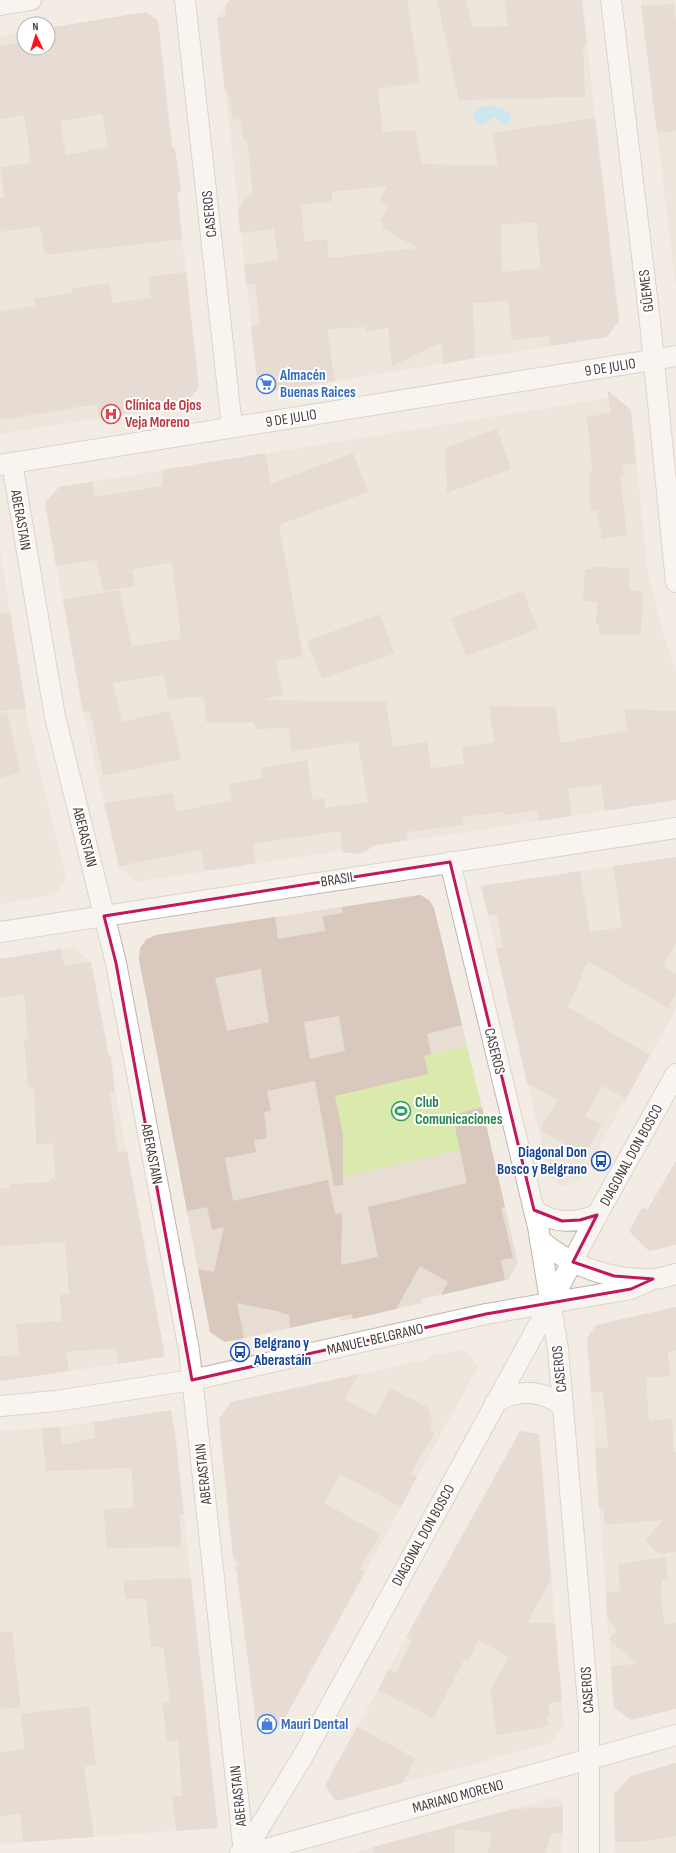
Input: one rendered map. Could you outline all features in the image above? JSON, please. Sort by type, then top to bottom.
[{"type":"street","points":[[0,5],[31,0]]},
{"type":"street","name":"CASEROS","points":[[185,0],[232,427]]},
{"type":"street","name":"GÜEMES","points":[[611,0],[653,360],[676,582]]},
{"type":"street","name":"9 DE JULIO","points":[[6,464],[676,356]]},
{"type":"street","name":"ABERASTAIN","points":[[6,464],[56,717],[117,970],[189,1350],[244,1853]]},
{"type":"street","name":"BRASIL","points":[[0,932],[676,828]]},
{"type":"street","name":"CASEROS","points":[[450,862],[534,1210],[558,1349],[589,1714],[589,1853]]},
{"type":"street","name":"DIAGONAL DON BOSCO","points":[[244,1853],[302,1756],[573,1262],[597,1215],[676,1074]]},
{"type":"street","name":"DIAGONAL DON BOSCO","points":[[534,1210],[548,1217],[562,1220],[580,1220],[597,1215]]},
{"type":"street","name":"MANUEL BELGRANO","points":[[540,1240],[573,1262],[590,1270],[614,1276],[653,1279]]},
{"type":"street","name":"MANUEL BELGRANO","points":[[0,1406],[56,1401],[192,1380],[486,1314],[631,1289],[653,1279],[676,1274]]},
{"type":"street","name":"CASEROS","points":[[495,1404],[510,1395],[530,1393],[550,1398],[563,1407]]},
{"type":"street","name":"MARIANO MORENO","points":[[240,1853],[255,1852],[676,1735]]},
{"type":"highlighted area","points":[[450,862],[534,1210],[562,1221],[580,1220],[597,1215],[573,1262],[614,1276],[653,1279],[631,1289],[486,1314],[192,1380],[116,963],[104,916]]},
{"type":"shaded area","points":[[230,0],[582,0],[619,321],[607,337],[274,391],[257,379],[217,17]]},
{"type":"shaded area","points":[[641,0],[676,0],[676,286],[668,224]]},
{"type":"shaded area","points":[[146,12],[158,21],[199,387],[186,404],[0,434],[0,36],[16,33],[16,56],[56,56],[56,27]]},
{"type":"shaded area","points":[[615,397],[631,410],[648,571],[664,636],[676,670],[676,800],[135,882],[119,866],[83,712],[45,503],[59,487]]},
{"type":"shaded area","points":[[0,551],[28,721],[67,879],[54,895],[0,904]]},
{"type":"shaded area","points":[[676,857],[676,1010],[580,1180],[561,1187],[549,1175],[485,901],[495,884]]},
{"type":"shaded area","points":[[420,895],[429,900],[434,908],[467,1046],[315,1081],[332,1178],[490,1143],[518,1263],[508,1280],[421,1299],[422,1303],[340,1321],[340,1317],[226,1342],[210,1332],[139,959],[141,946],[147,939],[156,935]]},
{"type":"shaded area","points":[[74,947],[91,962],[163,1345],[152,1359],[0,1381],[0,959]]},
{"type":"shaded area","points":[[676,1307],[676,1708],[631,1720],[614,1708],[587,1338],[597,1325]]},
{"type":"shaded area","points":[[464,1349],[478,1367],[280,1727],[256,1723],[237,1572],[234,1570],[219,1419],[231,1402],[430,1359],[430,1356]]},
{"type":"shaded area","points":[[159,1412],[174,1424],[217,1823],[213,1828],[0,1844],[0,1431],[60,1427]]},
{"type":"shaded area","points":[[520,1431],[539,1434],[564,1725],[551,1743],[336,1801],[325,1785]]},
{"type":"shaded area","points":[[676,1763],[676,1853],[615,1853],[614,1794],[631,1776]]},
{"type":"shaded area","points":[[555,1797],[563,1803],[562,1853],[354,1853]]},
{"type":"green space","name":"Club Comunicaciones","points":[[467,1046],[485,1120],[475,1147],[332,1179],[315,1081]]},
{"type":"water","points":[[490,106],[499,107],[507,111],[511,116],[511,121],[504,125],[494,117],[485,123],[477,124],[473,118],[476,110]]},
{"type":"building","points":[[230,0],[407,0],[420,82],[378,89],[383,132],[415,130],[422,164],[498,166],[493,133],[595,118],[619,321],[607,337],[550,346],[549,336],[512,340],[508,301],[473,303],[475,358],[443,364],[442,342],[392,366],[388,328],[366,331],[366,327],[327,329],[335,381],[274,391],[273,383],[264,385],[257,379],[251,326],[260,324],[255,284],[246,285],[244,265],[278,260],[274,229],[240,233],[238,212],[245,198],[253,194],[247,140],[243,141],[240,119],[233,120],[228,90],[225,91],[217,18],[226,17],[225,6]],"holes":[[[387,186],[379,201],[388,206],[380,221],[384,224],[382,228],[418,248],[329,258],[327,239],[305,242],[301,205],[332,201],[332,192]],[[536,223],[541,268],[502,272],[501,224]]]},
{"type":"building","points":[[437,0],[466,0],[473,27],[508,26],[504,0],[582,0],[587,45],[583,45],[585,97],[459,100]]},
{"type":"building","points":[[674,4],[676,25],[676,131],[657,133],[641,6]]},
{"type":"building","points":[[146,12],[158,21],[172,148],[175,148],[181,192],[177,193],[182,239],[45,255],[40,226],[0,232],[0,198],[5,198],[0,167],[31,163],[24,115],[0,119],[0,46],[16,43],[16,56],[56,56],[56,27]],"holes":[[[102,114],[108,147],[66,155],[60,121]]]},
{"type":"building","points":[[186,272],[199,387],[186,404],[99,417],[97,404],[0,419],[0,312],[35,306],[34,299],[73,293],[72,288],[110,283],[113,303],[151,298],[148,277]]},
{"type":"building","points":[[607,390],[631,410],[636,463],[622,465],[624,476],[620,476],[627,535],[602,539],[597,510],[592,511],[588,491],[590,491],[589,472],[591,472],[592,469],[587,417],[611,413]]},
{"type":"building","points":[[497,429],[511,469],[447,493],[445,448]]},
{"type":"building","points":[[265,453],[271,484],[353,453],[368,492],[279,525],[303,656],[276,661],[283,694],[265,700],[386,702],[393,747],[427,742],[431,768],[464,764],[462,747],[494,742],[489,706],[555,707],[561,743],[627,730],[624,709],[676,711],[676,800],[605,811],[601,784],[568,789],[572,816],[539,821],[537,810],[504,815],[504,812],[462,817],[463,825],[407,832],[408,840],[375,845],[363,853],[357,854],[343,852],[340,831],[253,844],[256,863],[223,869],[205,871],[201,850],[119,866],[104,803],[173,793],[177,812],[232,800],[229,784],[263,778],[261,768],[307,760],[313,800],[324,798],[325,808],[368,802],[358,742],[292,751],[288,728],[255,729],[253,722],[207,723],[203,697],[187,697],[168,700],[164,675],[113,683],[122,722],[170,711],[181,759],[103,776],[90,711],[83,712],[63,600],[119,590],[132,646],[181,639],[172,562],[132,570],[135,586],[103,591],[96,560],[56,566],[45,503],[59,487],[92,482],[95,497],[163,486],[162,470]]},
{"type":"building","points":[[591,566],[630,569],[629,590],[643,591],[641,635],[599,634],[599,624],[596,624],[597,602],[583,601],[585,569],[591,569]]},
{"type":"building","points":[[523,591],[538,629],[466,656],[451,618]]},
{"type":"building","points":[[10,613],[26,708],[0,711],[0,614]]},
{"type":"building","points":[[380,614],[395,653],[322,679],[307,641]]},
{"type":"building","points":[[7,712],[21,772],[0,778],[0,713]]},
{"type":"building","points":[[676,857],[676,943],[663,966],[676,974],[676,994],[668,1008],[588,961],[568,1007],[650,1055],[626,1099],[603,1086],[585,1116],[602,1125],[583,1155],[540,1130],[557,1100],[527,1083],[496,949],[503,947],[497,914],[488,916],[481,886],[580,871],[590,932],[622,927],[613,866]]},
{"type":"building","points":[[420,895],[429,900],[434,908],[462,1025],[427,1034],[431,1054],[424,1056],[428,1074],[335,1096],[343,1135],[343,1185],[334,1186],[315,1081],[267,1091],[271,1111],[264,1112],[267,1138],[254,1140],[256,1152],[225,1158],[233,1201],[328,1180],[335,1214],[342,1213],[341,1265],[378,1257],[368,1207],[467,1183],[455,1127],[463,1125],[460,1113],[482,1107],[505,1207],[501,1208],[513,1258],[501,1260],[505,1280],[441,1295],[448,1282],[420,1266],[396,1309],[353,1319],[352,1314],[290,1328],[289,1315],[237,1303],[244,1338],[225,1342],[210,1332],[198,1269],[214,1272],[224,1227],[212,1230],[207,1207],[187,1211],[139,959],[140,948],[147,939],[156,935],[275,917],[278,939],[325,931],[323,916],[343,913],[342,907]],"holes":[[[261,969],[269,1022],[227,1031],[215,978]],[[339,1016],[345,1051],[310,1059],[304,1022]]]},
{"type":"building","points":[[61,949],[64,966],[91,962],[109,1056],[111,1056],[115,1092],[110,1092],[118,1152],[127,1151],[165,1357],[118,1364],[116,1348],[66,1352],[69,1371],[0,1381],[0,1356],[19,1355],[16,1324],[61,1321],[60,1295],[69,1294],[65,1242],[0,1246],[0,1189],[10,1188],[9,1184],[50,1182],[50,1179],[55,1179],[53,1143],[36,1144],[34,1087],[28,1087],[24,1039],[28,1039],[24,994],[0,998],[0,959]]},
{"type":"building","points":[[676,1161],[676,1245],[649,1251],[629,1231],[642,1207],[647,1210]]},
{"type":"building","points":[[676,1307],[676,1351],[668,1352],[670,1376],[646,1378],[649,1421],[672,1419],[674,1452],[676,1452],[676,1552],[659,1554],[645,1541],[663,1520],[605,1525],[603,1508],[599,1508],[595,1449],[608,1448],[603,1391],[591,1392],[587,1338],[596,1325]]},
{"type":"building","points":[[359,1374],[345,1399],[375,1416],[390,1388],[427,1407],[432,1420],[431,1431],[435,1433],[410,1474],[417,1477],[401,1507],[340,1474],[324,1503],[380,1534],[360,1569],[365,1572],[280,1727],[256,1723],[236,1567],[239,1564],[233,1557],[219,1419],[231,1402]]},
{"type":"building","points":[[171,1410],[175,1432],[184,1514],[180,1514],[181,1547],[107,1548],[103,1509],[133,1508],[132,1468],[46,1471],[42,1428],[60,1427],[61,1445],[95,1438],[94,1422]]},
{"type":"building","points":[[520,1431],[539,1434],[551,1579],[527,1623],[555,1623],[562,1701],[548,1704],[550,1716],[547,1716],[549,1726],[497,1735],[490,1690],[509,1657],[478,1640],[468,1662],[464,1660],[434,1719],[378,1690],[389,1669],[396,1673],[412,1640],[406,1637]]},
{"type":"building","points":[[666,1557],[668,1580],[662,1580],[662,1587],[660,1587],[664,1624],[676,1623],[676,1709],[631,1720],[614,1708],[611,1666],[636,1664],[609,1639],[617,1631],[607,1617],[606,1593],[620,1591],[618,1564]]},
{"type":"building","points":[[181,1578],[191,1579],[218,1828],[176,1831],[172,1796],[182,1796],[178,1741],[167,1742],[162,1703],[170,1702],[163,1647],[151,1647],[146,1599],[125,1599],[123,1581]]},
{"type":"building","points":[[12,1631],[21,1707],[0,1709],[0,1632]]},
{"type":"building","points":[[89,1706],[96,1765],[84,1767],[94,1837],[23,1842],[20,1814],[0,1817],[0,1752],[25,1749],[21,1714]]},
{"type":"building","points":[[357,1727],[415,1758],[403,1783],[336,1801],[325,1785]]},
{"type":"building","points":[[676,1763],[676,1836],[642,1842],[615,1842],[614,1794],[631,1776]]},
{"type":"building","points":[[563,1807],[563,1833],[551,1834],[545,1853],[488,1853],[492,1833],[455,1829],[455,1853],[374,1853],[373,1847],[514,1809]]},
{"type":"place","name":"Almacén Buenas Raices","points":[[266,384]]},
{"type":"place","name":"Clínica de Ojos Veja Moreno","points":[[111,414]]},
{"type":"place","name":"Club Comunicaciones","points":[[401,1111]]},
{"type":"place","name":"Diagonal Don Bosco y Belgrano","points":[[601,1161]]},
{"type":"place","name":"Belgrano y Aberastain","points":[[240,1352]]},
{"type":"place","name":"Mauri Dental","points":[[267,1724]]}]
